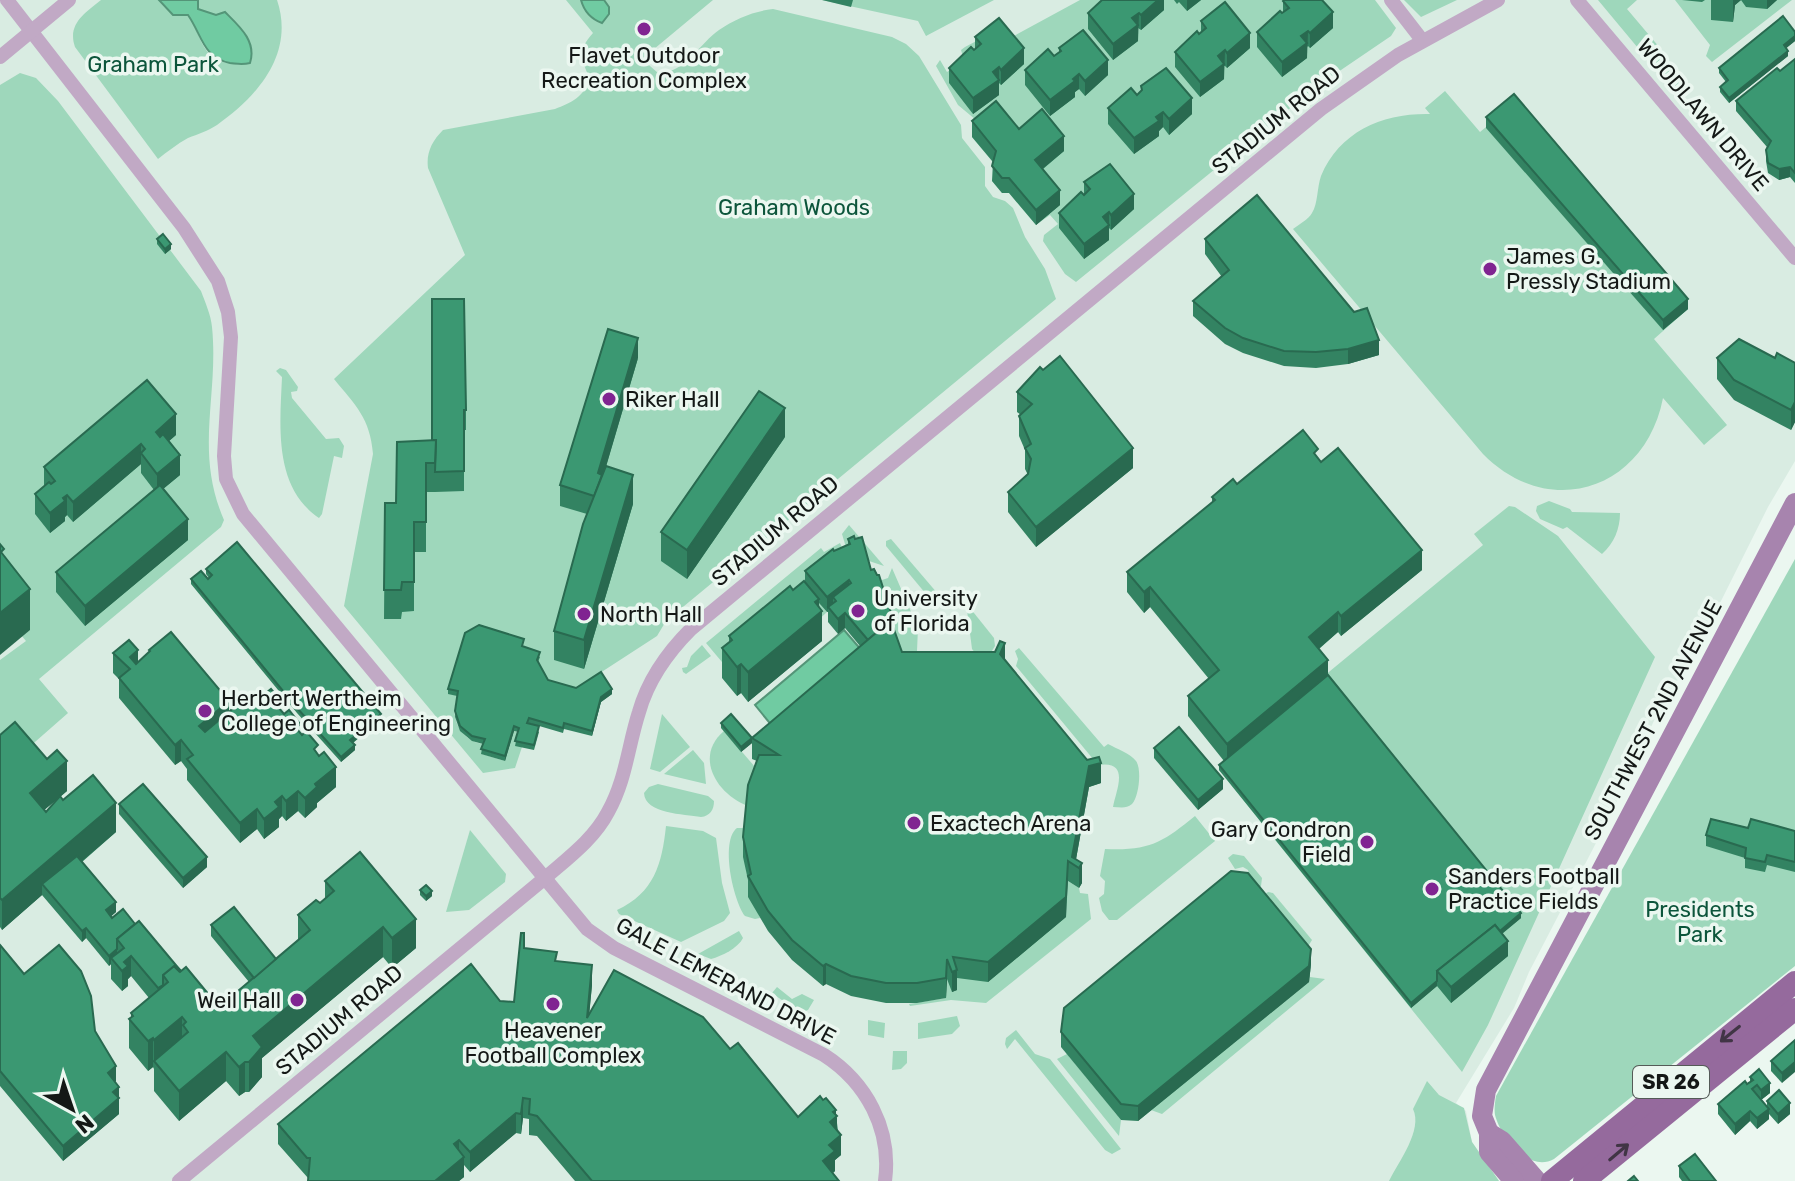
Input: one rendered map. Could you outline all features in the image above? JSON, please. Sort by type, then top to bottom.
[{"type":"main road","name":"SOUTHWEST 2ND AVENUE","points":[[1514,1181],[1489,1152],[1489,1133],[1482,1116],[1489,1083],[1795,503]]},
{"type":"main road","name":"SR 26","points":[[1552,1181],[1795,982]]},
{"type":"main road","name":"SR 26","points":[[1584,1181],[1795,1009]]},
{"type":"main road","points":[[1489,1133],[1502,1141],[1537,1181]]},
{"type":"street","name":"GALE LEMERAND DRIVE","points":[[7,0],[175,216],[218,281],[228,312],[231,337],[223,447],[225,470],[243,514],[580,922],[598,939],[824,1055],[847,1072],[867,1096],[882,1129],[887,1157],[885,1181]]},
{"type":"street","points":[[0,57],[69,0]]},
{"type":"street","points":[[1391,0],[1422,40]]},
{"type":"street","name":"STADIUM ROAD","points":[[179,1181],[545,878],[595,832],[621,785],[646,692],[669,654],[691,629],[1321,109],[1422,40],[1498,0]]},
{"type":"street","name":"WOODLAWN DRIVE","points":[[1577,0],[1795,258]]},
{"type":"shaded area","name":"University of Florida","points":[[0,0],[1795,0],[1795,461],[1768,507],[1698,647],[1658,712],[1514,1008],[1456,1103],[1466,1111],[1472,1142],[1499,1181],[0,1181]]},
{"type":"shaded area","points":[[159,0],[198,0],[198,9],[216,15],[225,12],[249,41],[250,63],[230,63],[214,56],[204,45],[188,15],[173,15]]},
{"type":"shaded area","points":[[581,0],[604,0],[609,14],[602,23],[598,21],[588,14]]},
{"type":"shaded area","points":[[844,630],[863,652],[773,727],[755,705]]},
{"type":"green space","name":"Graham Park","points":[[101,0],[159,0],[171,12],[188,15],[205,48],[215,59],[242,65],[216,15],[198,9],[198,0],[277,0],[281,38],[277,55],[259,87],[246,101],[214,127],[184,140],[158,159],[75,47],[75,25]]},
{"type":"green space","name":"Graham Woods","points":[[566,0],[713,0],[642,59],[658,73],[676,69],[712,35],[732,22],[773,9],[892,37],[906,44],[919,56],[961,125],[962,138],[985,167],[985,186],[993,197],[1013,208],[1025,237],[1045,269],[1056,299],[666,621],[657,636],[600,673],[576,694],[448,693],[458,696],[456,720],[463,733],[469,739],[485,744],[482,754],[505,761],[514,731],[519,733],[522,747],[515,768],[483,773],[344,606],[373,454],[365,422],[334,379],[465,255],[428,168],[429,152],[439,134],[443,130],[555,109],[576,99],[584,91],[590,80],[582,51],[593,33]]},
{"type":"green space","points":[[822,0],[994,0],[926,36],[918,21]]},
{"type":"green space","points":[[1080,0],[1375,0],[1396,28],[1391,36],[1316,87],[1076,282],[1065,274],[1043,241],[1044,235],[1058,224],[1050,215],[1036,225],[1009,193],[1002,193],[992,181],[996,166],[972,137],[976,120],[958,105],[936,66],[940,60],[947,72],[964,60],[961,50],[965,47],[1003,27],[1010,38]]},
{"type":"green space","points":[[1404,0],[1457,0],[1421,17]]},
{"type":"green space","points":[[1598,0],[1637,0],[1627,9],[1660,48],[1657,50],[1683,82],[1673,90]]},
{"type":"green space","points":[[1675,0],[1792,0],[1712,62],[1706,56],[1710,45]]},
{"type":"green space","points":[[20,73],[36,78],[58,101],[201,291],[212,327],[210,470],[224,520],[221,527],[39,679],[68,713],[19,756],[0,764],[0,660],[26,641],[0,610],[0,85]]},
{"type":"green space","name":"James G. Pressly Stadium","points":[[1445,91],[1480,132],[1514,104],[1688,309],[1654,339],[1727,425],[1704,445],[1663,398],[1653,430],[1637,455],[1616,474],[1591,486],[1564,490],[1536,486],[1509,475],[1483,454],[1293,229],[1312,213],[1321,176],[1329,160],[1351,136],[1380,121],[1430,114],[1425,108]]},
{"type":"green space","points":[[280,368],[286,370],[298,387],[297,391],[291,392],[292,398],[326,439],[339,438],[344,446],[342,458],[334,456],[319,518],[304,505],[294,490],[282,454],[282,377],[276,371]]},
{"type":"green space","points":[[1549,501],[1572,512],[1620,513],[1610,545],[1602,554],[1567,527],[1563,529],[1540,519],[1537,506]]},
{"type":"green space","name":"Sanders Football Practice Fields","points":[[1509,506],[1558,536],[1655,657],[1488,1025],[1462,1072],[1219,770],[1324,676],[1483,545],[1474,534]]},
{"type":"green space","points":[[849,525],[884,566],[848,554],[842,534]]},
{"type":"green space","points":[[891,539],[938,594],[937,600],[931,600],[886,546],[886,541]]},
{"type":"green space","points":[[840,543],[844,552],[805,586],[827,612],[815,623],[727,668],[706,643],[821,548],[824,552]]},
{"type":"green space","name":"Presidents Park","points":[[1795,559],[1795,966],[1554,1159],[1535,1161],[1517,1151],[1503,1134],[1495,1113],[1496,1096]]},
{"type":"green space","points":[[892,568],[918,628],[917,651],[910,662],[885,636],[895,627],[879,581],[888,578]]},
{"type":"green space","points":[[970,608],[994,638],[995,646],[990,654],[976,654],[972,649],[967,610]]},
{"type":"green space","points":[[702,645],[711,656],[686,674],[682,668],[687,667],[691,656]]},
{"type":"green space","points":[[1019,648],[1104,747],[1108,744],[1136,761],[1139,783],[1132,804],[1113,807],[1118,772],[1115,767],[1098,765],[1016,666],[1018,659],[1015,651]]},
{"type":"green space","points":[[662,714],[690,747],[660,772],[650,769]]},
{"type":"green space","points":[[724,731],[755,767],[748,806],[727,793],[713,773],[711,752]]},
{"type":"green space","points":[[693,750],[704,763],[706,784],[664,774]]},
{"type":"green space","points":[[658,784],[708,796],[714,801],[712,810],[701,817],[658,809],[646,800],[644,793]]},
{"type":"green space","points":[[1195,816],[1215,841],[1117,920],[1109,920],[1102,911],[1099,898],[1104,894],[1105,881],[1100,876],[1105,849],[1134,848],[1155,843]]},
{"type":"green space","points":[[666,826],[703,831],[716,838],[730,913],[724,921],[681,942],[619,914],[617,910],[640,895],[654,876],[662,853]]},
{"type":"green space","points":[[737,828],[744,828],[747,874],[760,918],[745,916],[736,897],[730,871],[729,845]]},
{"type":"green space","points":[[470,830],[506,874],[505,882],[469,910],[446,912]]},
{"type":"green space","points":[[1233,854],[1244,856],[1262,878],[1261,886],[1253,893],[1248,870],[1243,867],[1235,869],[1228,858]]},
{"type":"green space","points":[[1068,881],[1079,888],[1080,893],[1088,894],[1091,919],[986,1003],[951,1000],[910,1006],[945,998],[947,979],[1066,917]]},
{"type":"green space","points":[[1273,893],[1312,940],[1307,948],[1265,894]]},
{"type":"green space","points":[[739,931],[743,938],[729,951],[711,959],[698,954]]},
{"type":"green space","points":[[1310,977],[1325,979],[1162,1114],[1151,1110],[1309,982]]},
{"type":"green space","points":[[777,987],[792,999],[802,994],[814,1000],[808,1010],[800,1013],[772,993]]},
{"type":"green space","points":[[957,1016],[960,1026],[952,1034],[918,1039],[918,1023]]},
{"type":"green space","points":[[868,1020],[885,1023],[884,1038],[868,1035]]},
{"type":"green space","points":[[1016,1030],[1035,1054],[1050,1059],[1121,1149],[1112,1154],[1105,1150],[1015,1039],[1007,1049],[1006,1038]]},
{"type":"green space","points":[[893,1051],[907,1051],[907,1063],[901,1069],[892,1070]]},
{"type":"green space","points":[[1067,1054],[1121,1120],[1119,1136],[1057,1059]]},
{"type":"green space","points":[[1427,1081],[1439,1095],[1464,1108],[1472,1142],[1499,1181],[1389,1181],[1412,1136],[1415,1126],[1413,1109]]},
{"type":"building","points":[[1102,0],[1158,0],[1141,15],[1139,13],[1132,18],[1138,25],[1113,44],[1088,13]]},
{"type":"building","points":[[1284,0],[1322,0],[1333,12],[1310,33],[1308,31],[1301,36],[1307,43],[1282,62],[1257,32],[1280,11],[1282,13],[1289,8]]},
{"type":"building","points":[[1225,2],[1250,33],[1227,53],[1225,50],[1218,56],[1224,64],[1200,82],[1175,52],[1197,31],[1199,34],[1206,28],[1201,21]]},
{"type":"building","points":[[1783,16],[1795,32],[1795,36],[1784,45],[1788,51],[1729,98],[1720,87],[1728,80],[1719,68]]},
{"type":"building","points":[[999,18],[1024,48],[1001,70],[999,67],[993,72],[999,80],[973,98],[949,68],[971,47],[974,50],[981,44],[975,37]]},
{"type":"building","points":[[1083,30],[1108,60],[1085,81],[1079,74],[1073,79],[1075,81],[1050,100],[1025,70],[1048,49],[1054,56],[1061,51],[1059,48]]},
{"type":"building","points":[[1795,59],[1795,173],[1790,167],[1779,169],[1768,163],[1766,150],[1771,141],[1736,101],[1777,68],[1780,71]]},
{"type":"building","points":[[1166,68],[1192,98],[1169,119],[1163,112],[1156,117],[1159,121],[1134,138],[1108,108],[1131,88],[1137,95],[1142,90],[1141,86]]},
{"type":"building","points":[[1514,94],[1688,299],[1663,320],[1486,117]]},
{"type":"building","points":[[996,101],[1019,129],[1042,109],[1064,136],[1035,160],[1060,190],[1036,210],[1009,178],[1002,178],[992,166],[996,151],[972,121]]},
{"type":"building","points":[[1110,164],[1134,194],[1111,215],[1109,212],[1103,217],[1109,225],[1084,244],[1059,213],[1081,192],[1084,195],[1090,189],[1084,182]]},
{"type":"building","points":[[1257,195],[1354,312],[1367,308],[1379,340],[1348,349],[1284,351],[1243,338],[1225,328],[1193,301],[1229,270],[1205,239]]},
{"type":"building","points":[[163,234],[171,244],[165,249],[157,239]]},
{"type":"building","points":[[432,299],[464,299],[464,471],[435,472],[436,440],[432,440]]},
{"type":"building","name":"Riker Hall","points":[[608,329],[638,338],[594,496],[560,485]]},
{"type":"building","points":[[1739,339],[1775,358],[1777,353],[1795,363],[1795,402],[1791,410],[1734,380],[1717,358]]},
{"type":"building","points":[[1060,356],[1133,448],[1036,527],[1008,492],[1028,474],[1031,459],[1025,448],[1031,444],[1019,416],[1032,404],[1017,392],[1040,367],[1043,370]]},
{"type":"building","points":[[147,380],[176,414],[156,432],[160,437],[163,434],[180,455],[157,474],[141,453],[145,449],[141,444],[73,502],[67,495],[63,498],[65,501],[50,513],[35,494],[49,482],[55,481],[44,467]]},
{"type":"building","points":[[759,391],[785,408],[687,550],[661,532]]},
{"type":"building","points":[[1303,430],[1318,449],[1314,453],[1321,462],[1338,448],[1422,550],[1341,616],[1338,612],[1309,637],[1328,660],[1227,744],[1188,696],[1219,670],[1150,587],[1144,592],[1127,572],[1215,500],[1212,497],[1233,479],[1237,484]]},
{"type":"building","points":[[436,440],[435,463],[426,463],[426,522],[414,522],[414,582],[402,582],[401,590],[384,590],[385,503],[396,503],[397,442]]},
{"type":"building","name":"North Hall","points":[[606,466],[633,475],[584,640],[554,631],[583,524]]},
{"type":"building","points":[[160,485],[188,519],[85,606],[56,572]]},
{"type":"building","points":[[854,536],[855,539],[862,537],[871,570],[874,569],[879,575],[891,613],[877,624],[881,629],[868,640],[845,613],[838,619],[828,607],[836,601],[833,597],[851,583],[849,580],[827,597],[805,571],[833,549],[850,544],[848,539]]},
{"type":"building","points":[[237,542],[381,714],[350,740],[355,745],[341,757],[191,579],[201,571],[208,579],[212,575],[206,569]]},
{"type":"building","points":[[0,544],[4,549],[1,552],[30,589],[0,613]]},
{"type":"building","points":[[804,581],[819,599],[815,602],[822,611],[748,672],[741,664],[737,667],[722,648],[732,640],[729,636],[790,586],[793,590]]},
{"type":"building","name":"Exactech Arena","points":[[892,624],[902,652],[995,652],[1000,641],[1005,643],[1000,654],[1087,760],[1099,757],[1101,763],[1089,766],[1072,857],[1082,863],[1079,868],[1068,861],[1066,897],[988,962],[953,957],[957,970],[952,972],[947,959],[946,978],[917,983],[886,983],[851,976],[826,964],[823,966],[792,940],[768,911],[748,876],[751,874],[743,837],[748,785],[759,755],[779,755],[752,738],[883,627]]},
{"type":"building","points":[[479,625],[524,639],[522,646],[540,652],[537,660],[548,680],[576,688],[601,672],[612,689],[601,697],[592,731],[564,723],[563,728],[529,718],[527,723],[539,726],[534,745],[515,741],[519,728],[514,726],[505,756],[481,749],[485,739],[472,736],[460,726],[455,711],[458,691],[448,689],[465,633]]},
{"type":"building","points":[[171,632],[229,701],[199,726],[205,732],[243,700],[249,707],[271,689],[283,703],[278,707],[284,714],[289,710],[300,724],[296,728],[302,735],[306,731],[318,745],[314,749],[319,756],[324,752],[336,767],[315,784],[317,787],[305,798],[298,791],[286,801],[282,796],[275,802],[279,807],[264,819],[257,809],[240,823],[187,759],[193,755],[181,740],[175,745],[119,678],[130,669],[113,653],[129,640],[138,650],[130,657],[136,664]]},
{"type":"building","name":"Gary Condron Field","points":[[1328,675],[1521,913],[1500,931],[1495,925],[1437,971],[1437,981],[1411,1003],[1219,765]]},
{"type":"building","points":[[731,714],[752,738],[741,747],[721,723]]},
{"type":"building","points":[[15,722],[47,759],[57,750],[67,761],[30,793],[46,812],[60,796],[63,800],[93,775],[116,803],[2,900],[0,735]]},
{"type":"building","points":[[1179,727],[1223,779],[1198,800],[1154,748]]},
{"type":"building","points":[[143,784],[207,857],[183,878],[119,804]]},
{"type":"building","points":[[1711,819],[1748,828],[1751,819],[1795,831],[1795,862],[1767,855],[1765,862],[1745,858],[1746,848],[1706,835]]},
{"type":"building","points":[[360,852],[416,919],[392,938],[383,927],[253,1036],[262,1047],[249,1062],[239,1067],[226,1052],[179,1091],[154,1061],[188,1032],[183,1025],[186,1022],[182,1017],[154,1040],[148,1041],[129,1019],[133,1016],[131,1013],[168,982],[163,975],[174,966],[180,972],[186,967],[219,1007],[310,930],[298,915],[316,900],[320,903],[334,891],[325,881]]},
{"type":"building","points":[[77,856],[116,902],[106,910],[112,918],[123,909],[135,924],[117,939],[117,949],[109,956],[86,928],[82,931],[42,884]]},
{"type":"building","points":[[1231,871],[1248,873],[1311,949],[1309,966],[1138,1106],[1121,1104],[1061,1032],[1064,1008]]},
{"type":"building","points":[[426,885],[432,891],[426,896],[420,890]]},
{"type":"building","points":[[234,907],[276,959],[254,978],[211,925]]},
{"type":"building","points":[[139,921],[180,970],[174,966],[163,975],[163,985],[158,988],[131,956],[124,962],[128,966],[122,971],[111,958],[124,948],[117,939]]},
{"type":"building","points":[[1495,925],[1508,941],[1451,987],[1437,971]]},
{"type":"building","points":[[521,933],[524,933],[524,948],[557,952],[555,961],[592,965],[587,1018],[614,970],[703,1017],[730,1049],[738,1043],[798,1117],[820,1096],[823,1100],[826,1098],[837,1116],[830,1122],[841,1135],[829,1145],[835,1151],[823,1161],[839,1181],[592,1181],[537,1116],[529,1114],[530,1099],[523,1098],[521,1114],[516,1113],[470,1152],[459,1140],[454,1144],[464,1157],[435,1181],[308,1181],[310,1158],[278,1124],[471,964],[500,1001],[514,1002]]},
{"type":"building","points":[[0,945],[24,974],[59,945],[81,971],[91,996],[95,1031],[116,1066],[108,1073],[119,1087],[113,1092],[119,1098],[63,1146],[0,1071]]},
{"type":"building","points":[[1795,1040],[1795,1062],[1782,1073],[1771,1061]]},
{"type":"building","points":[[1759,1069],[1770,1083],[1761,1090],[1757,1085],[1752,1089],[1769,1109],[1757,1118],[1750,1111],[1735,1124],[1718,1104],[1745,1081],[1747,1084],[1753,1080],[1750,1077]]},
{"type":"building","points":[[1779,1090],[1790,1103],[1778,1114],[1767,1101]]},
{"type":"building","points":[[1695,1154],[1716,1181],[1690,1181],[1679,1166]]},
{"type":"place","name":"Flavet Outdoor Recreation Complex","points":[[644,29]]},
{"type":"place","name":"James G. Pressly Stadium","points":[[1490,269]]},
{"type":"place","name":"Riker Hall","points":[[609,399]]},
{"type":"place","name":"University of Florida","points":[[858,611]]},
{"type":"place","name":"North Hall","points":[[584,614]]},
{"type":"place","name":"Herbert Wertheim College of Engineering","points":[[205,711]]},
{"type":"place","name":"Exactech Arena","points":[[914,823]]},
{"type":"place","name":"Gary Condron Field","points":[[1367,842]]},
{"type":"place","name":"Sanders Football Practice Fields","points":[[1432,889]]},
{"type":"place","name":"Weil Hall","points":[[297,1000]]},
{"type":"place","name":"Heavener Football Complex","points":[[553,1004]]}]
